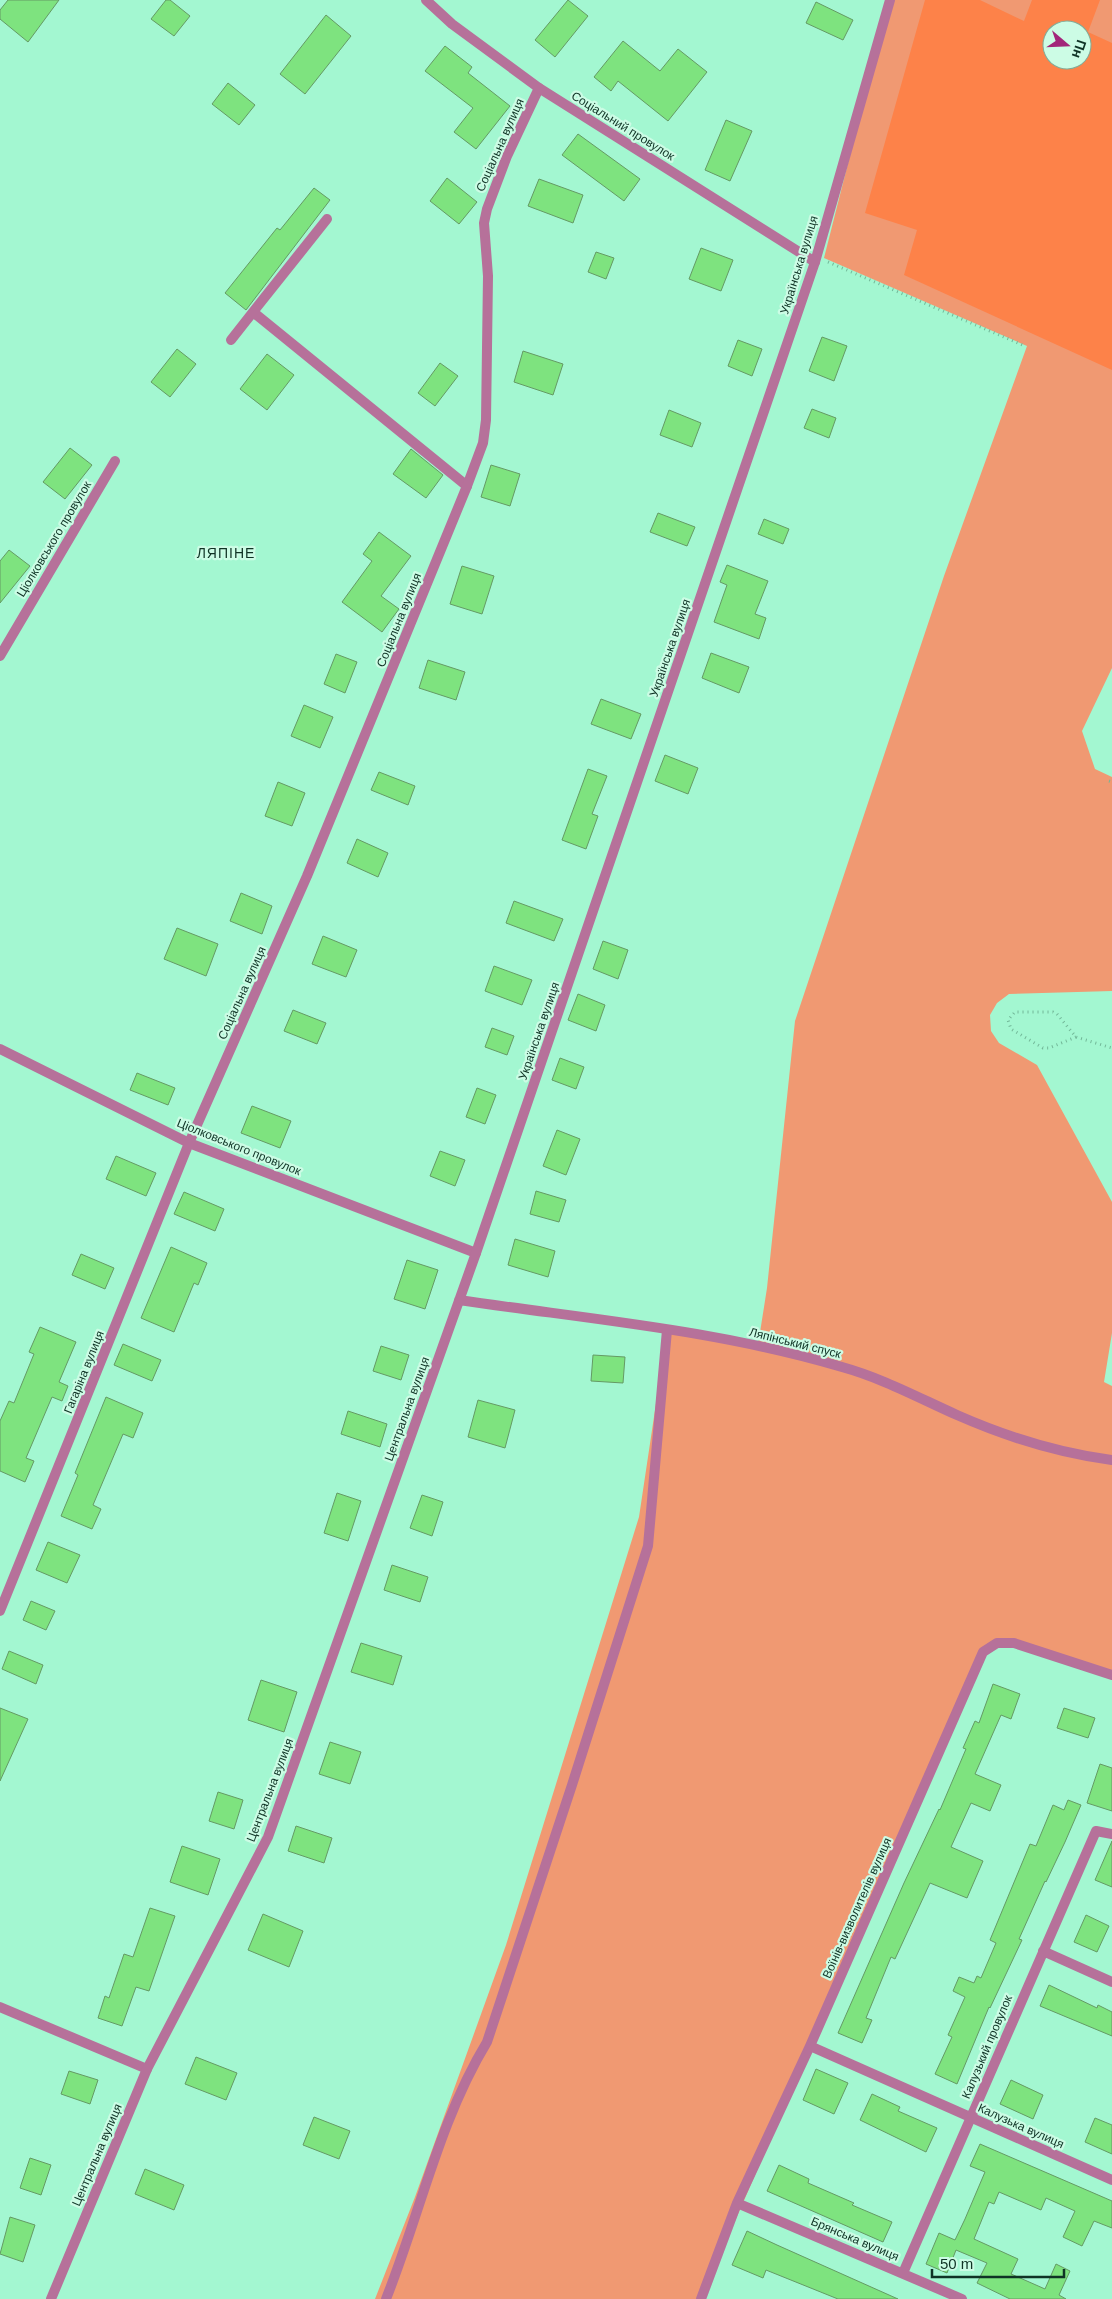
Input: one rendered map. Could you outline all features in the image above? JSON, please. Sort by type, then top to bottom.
[{"type":"street","name":"Соціальний провулок","points":[[426,0],[452,24],[539,88],[815,259]]},
{"type":"street","name":"Українська вулиця","points":[[459,1300],[815,259],[890,0]]},
{"type":"street","name":"Соціальна вулиця","points":[[189,1143],[307,876],[467,486],[482,443],[486,420],[488,276],[485,216],[495,184],[539,88]]},
{"type":"street","points":[[231,340],[327,220]]},
{"type":"street","points":[[253,312],[467,486]]},
{"type":"street","name":"Ціолковського провулок","points":[[0,656],[115,461]]},
{"type":"street","name":"Ціолковського провулок","points":[[0,1049],[189,1143],[476,1253]]},
{"type":"street","name":"Гагаріна вулиця","points":[[0,1611],[189,1143]]},
{"type":"street","name":"Ляпінський спуск","points":[[459,1300],[667,1330],[758,1345],[812,1358],[882,1381],[994,1430],[1030,1443],[1082,1456],[1112,1460]]},
{"type":"street","name":"Центральна вулиця","points":[[51,2299],[147,2069],[268,1837],[459,1300]]},
{"type":"street","points":[[386,2299],[407,2246],[451,2113],[466,2076],[487,2042],[648,1546],[667,1330]]},
{"type":"street","name":"Воїнів-визволителів вулиця","points":[[701,2299],[737,2203],[810,2046],[983,1652],[997,1643],[1014,1643],[1112,1675]]},
{"type":"street","name":"Калузький провулок","points":[[903,2273],[1096,1831],[1112,1834]]},
{"type":"street","points":[[1043,1951],[1112,1982]]},
{"type":"street","points":[[0,2007],[147,2069]]},
{"type":"street","name":"Калузька вулиця","points":[[810,2046],[1112,2180]]},
{"type":"street","name":"Брянська вулиця","points":[[737,2203],[962,2299]]},
{"type":"path","points":[[815,259],[1025,346]]},
{"type":"path","points":[[1076,1037],[1048,1048],[1043,1048],[1011,1029],[1008,1020],[1016,1012],[1053,1012],[1057,1014],[1076,1037],[1112,1048]]},
{"type":"shaded area","points":[[894,0],[1112,0],[1112,668],[1082,731],[1095,769],[1112,777],[1112,991],[1009,994],[997,1003],[990,1015],[991,1031],[999,1043],[1037,1065],[1112,1202],[1112,1333],[1104,1382],[1112,1386],[1112,1675],[1014,1643],[983,1652],[701,2299],[375,2299],[415,2197],[506,1945],[639,1517],[667,1330],[758,1345],[767,1288],[795,1021],[944,576],[1027,346],[824,258],[861,112]]},
{"type":"shaded area","points":[[925,0],[980,0],[1024,21],[1032,0],[1100,0],[1092,21],[1042,20],[1042,70],[1092,70],[1092,34],[1112,43],[1112,370],[904,275],[917,230],[865,213]]},
{"type":"building","points":[[8,0],[59,0],[28,42],[0,19],[0,10]]},
{"type":"building","points":[[166,0],[170,0],[190,16],[174,36],[151,19]]},
{"type":"building","points":[[568,0],[588,16],[555,57],[535,40]]},
{"type":"building","points":[[816,2],[853,20],[843,40],[806,23]]},
{"type":"building","points":[[326,15],[351,36],[305,94],[280,74]]},
{"type":"building","points":[[623,41],[660,71],[678,49],[707,72],[668,121],[618,81],[611,91],[594,77]]},
{"type":"building","points":[[445,46],[472,67],[468,73],[510,106],[476,149],[454,132],[473,108],[425,71]]},
{"type":"building","points":[[228,83],[255,105],[239,125],[212,104]]},
{"type":"building","points":[[726,120],[752,131],[730,181],[705,170]]},
{"type":"building","points":[[578,134],[640,179],[624,201],[562,155]]},
{"type":"building","points":[[447,178],[477,202],[459,224],[430,201]]},
{"type":"building","points":[[539,179],[583,195],[573,223],[528,206]]},
{"type":"building","points":[[314,188],[330,200],[246,310],[225,293],[277,228],[280,230]]},
{"type":"building","points":[[701,248],[733,260],[721,291],[689,279]]},
{"type":"building","points":[[596,252],[614,258],[606,279],[588,272]]},
{"type":"building","points":[[822,337],[847,346],[834,381],[809,371]]},
{"type":"building","points":[[738,340],[762,349],[752,376],[728,366]]},
{"type":"building","points":[[177,349],[196,364],[170,397],[151,382]]},
{"type":"building","points":[[523,351],[563,364],[553,395],[514,382]]},
{"type":"building","points":[[267,354],[294,375],[267,410],[240,389]]},
{"type":"building","points":[[440,363],[458,376],[435,406],[418,393]]},
{"type":"building","points":[[812,409],[836,418],[829,438],[804,428]]},
{"type":"building","points":[[669,410],[701,423],[692,447],[660,435]]},
{"type":"building","points":[[70,448],[92,465],[65,499],[43,482]]},
{"type":"building","points":[[411,449],[443,475],[426,498],[393,474]]},
{"type":"building","points":[[491,465],[520,474],[510,506],[481,497]]},
{"type":"building","points":[[658,513],[695,527],[687,546],[650,532]]},
{"type":"building","points":[[764,519],[789,529],[783,544],[758,534]]},
{"type":"building","points":[[379,532],[411,556],[381,596],[399,609],[382,632],[342,602],[372,561],[363,554]]},
{"type":"building","points":[[9,550],[30,566],[0,603],[0,561]]},
{"type":"building","points":[[727,565],[768,581],[755,614],[766,618],[759,639],[714,622],[727,585],[720,582]]},
{"type":"building","points":[[462,566],[494,576],[482,614],[450,604]]},
{"type":"building","points":[[711,653],[749,667],[739,693],[702,678]]},
{"type":"building","points":[[336,654],[357,662],[345,693],[324,684]]},
{"type":"building","points":[[428,660],[465,672],[456,700],[419,688]]},
{"type":"building","points":[[601,699],[641,714],[631,739],[591,724]]},
{"type":"building","points":[[304,705],[333,717],[320,748],[291,736]]},
{"type":"building","points":[[665,755],[698,768],[688,794],[655,781]]},
{"type":"building","points":[[588,769],[607,776],[592,814],[598,816],[586,849],[562,840]]},
{"type":"building","points":[[379,772],[415,786],[408,805],[371,790]]},
{"type":"building","points":[[278,782],[305,793],[292,826],[265,816]]},
{"type":"building","points":[[357,839],[388,853],[378,877],[347,863]]},
{"type":"building","points":[[241,893],[272,906],[262,934],[230,921]]},
{"type":"building","points":[[514,901],[563,919],[554,941],[506,923]]},
{"type":"building","points":[[177,928],[218,944],[206,976],[164,959]]},
{"type":"building","points":[[323,936],[357,950],[346,977],[312,964]]},
{"type":"building","points":[[603,941],[628,950],[618,979],[593,969]]},
{"type":"building","points":[[494,966],[532,980],[522,1005],[485,991]]},
{"type":"building","points":[[578,994],[605,1005],[596,1031],[568,1020]]},
{"type":"building","points":[[293,1010],[326,1023],[317,1044],[284,1031]]},
{"type":"building","points":[[492,1028],[514,1036],[507,1055],[485,1047]]},
{"type":"building","points":[[560,1058],[584,1067],[576,1089],[552,1080]]},
{"type":"building","points":[[137,1073],[175,1088],[168,1105],[130,1090]]},
{"type":"building","points":[[477,1088],[496,1095],[485,1124],[466,1117]]},
{"type":"building","points":[[252,1106],[291,1121],[280,1148],[241,1133]]},
{"type":"building","points":[[557,1130],[580,1139],[566,1175],[543,1166]]},
{"type":"building","points":[[440,1151],[465,1160],[455,1186],[430,1176]]},
{"type":"building","points":[[116,1156],[156,1173],[146,1196],[106,1179]]},
{"type":"building","points":[[536,1191],[566,1200],[559,1222],[530,1214]]},
{"type":"building","points":[[184,1192],[224,1209],[215,1231],[174,1214]]},
{"type":"building","points":[[515,1239],[555,1251],[548,1277],[508,1265]]},
{"type":"building","points":[[171,1247],[207,1263],[198,1285],[194,1283],[174,1332],[141,1318]]},
{"type":"building","points":[[81,1254],[114,1268],[105,1289],[72,1275]]},
{"type":"building","points":[[407,1260],[438,1270],[425,1309],[394,1299]]},
{"type":"building","points":[[40,1327],[76,1342],[59,1382],[68,1386],[62,1401],[52,1397],[26,1458],[34,1461],[25,1482],[0,1471],[0,1421],[9,1401],[14,1403],[34,1354],[29,1352]]},
{"type":"building","points":[[123,1344],[161,1360],[152,1381],[114,1365]]},
{"type":"building","points":[[381,1346],[409,1355],[401,1380],[373,1371]]},
{"type":"building","points":[[593,1355],[625,1357],[623,1383],[591,1381]]},
{"type":"building","points":[[106,1397],[143,1413],[133,1438],[123,1434],[93,1505],[101,1509],[92,1529],[61,1516],[78,1475],[75,1473]]},
{"type":"building","points":[[478,1400],[515,1410],[505,1448],[468,1437]]},
{"type":"building","points":[[348,1411],[387,1424],[380,1447],[341,1434]]},
{"type":"building","points":[[337,1493],[361,1501],[348,1541],[324,1533]]},
{"type":"building","points":[[422,1495],[443,1502],[432,1536],[410,1528]]},
{"type":"building","points":[[48,1542],[80,1555],[67,1583],[36,1570]]},
{"type":"building","points":[[392,1565],[428,1577],[420,1602],[384,1590]]},
{"type":"building","points":[[31,1601],[55,1611],[46,1630],[23,1620]]},
{"type":"building","points":[[361,1643],[402,1656],[393,1685],[351,1672]]},
{"type":"building","points":[[9,1651],[43,1665],[36,1684],[2,1669]]},
{"type":"building","points":[[261,1680],[297,1692],[284,1732],[248,1720]]},
{"type":"building","points":[[993,1684],[1020,1694],[1011,1719],[1001,1715],[975,1774],[1001,1785],[990,1811],[971,1803],[951,1847],[983,1861],[967,1898],[930,1883],[895,1959],[891,1957],[866,2018],[872,2020],[862,2043],[838,2033],[904,1883],[940,1810],[966,1749],[963,1748],[975,1721],[979,1723]]},
{"type":"building","points":[[0,1708],[28,1719],[0,1781]]},
{"type":"building","points":[[1064,1708],[1095,1718],[1088,1738],[1057,1728]]},
{"type":"building","points":[[330,1742],[361,1752],[350,1784],[319,1774]]},
{"type":"building","points":[[1100,1764],[1112,1768],[1112,1811],[1087,1803]]},
{"type":"building","points":[[218,1792],[243,1800],[234,1829],[209,1821]]},
{"type":"building","points":[[1068,1800],[1081,1805],[1019,1939],[1022,1940],[989,2007],[957,2084],[935,2074],[952,2037],[948,2035],[965,1997],[953,1991],[959,1977],[974,1983],[977,1976],[981,1978],[996,1943],[990,1940],[1030,1844],[1036,1846],[1053,1805],[1064,1810]]},
{"type":"building","points":[[296,1826],[332,1838],[324,1863],[288,1851]]},
{"type":"building","points":[[1112,1841],[1112,1887],[1095,1880]]},
{"type":"building","points":[[182,1846],[220,1859],[208,1895],[170,1882]]},
{"type":"building","points":[[150,1908],[175,1916],[149,1991],[136,1987],[122,2026],[98,2018],[105,1996],[109,1998],[124,1954],[133,1957]]},
{"type":"building","points":[[263,1914],[303,1931],[289,1967],[248,1950]]},
{"type":"building","points":[[1086,1915],[1109,1926],[1097,1952],[1074,1942]]},
{"type":"building","points":[[1049,1985],[1097,2008],[1098,2005],[1112,2012],[1112,2036],[1040,2006]]},
{"type":"building","points":[[196,2057],[237,2073],[226,2100],[185,2084]]},
{"type":"building","points":[[816,2069],[848,2083],[834,2114],[803,2100]]},
{"type":"building","points":[[69,2071],[98,2080],[90,2104],[61,2094]]},
{"type":"building","points":[[1011,2080],[1043,2095],[1033,2119],[1000,2104]]},
{"type":"building","points":[[872,2094],[900,2107],[898,2111],[937,2128],[926,2152],[860,2120]]},
{"type":"building","points":[[314,2117],[350,2131],[339,2159],[303,2145]]},
{"type":"building","points":[[1095,2118],[1112,2125],[1112,2154],[1085,2142]]},
{"type":"building","points":[[980,2144],[1112,2201],[1112,2228],[1094,2221],[1082,2246],[1063,2237],[1075,2211],[1046,2198],[1041,2210],[999,2192],[994,2204],[989,2202],[974,2239],[1018,2259],[1011,2274],[1045,2289],[1056,2264],[1070,2271],[1059,2295],[1066,2299],[1010,2299],[977,2283],[987,2263],[956,2250],[947,2273],[926,2264],[939,2233],[955,2240],[965,2219],[985,2172],[970,2166]]},
{"type":"building","points":[[30,2158],[51,2165],[41,2195],[20,2188]]},
{"type":"building","points":[[779,2165],[809,2179],[808,2183],[892,2222],[883,2242],[767,2191]]},
{"type":"building","points":[[145,2169],[184,2185],[174,2210],[135,2194]]},
{"type":"building","points":[[10,2217],[35,2225],[23,2262],[0,2254]]},
{"type":"building","points":[[747,2231],[898,2299],[838,2299],[766,2270],[763,2278],[732,2265]]},
{"type":"district","name":"ЛЯПІНЕ","points":[[226,553]]}]
